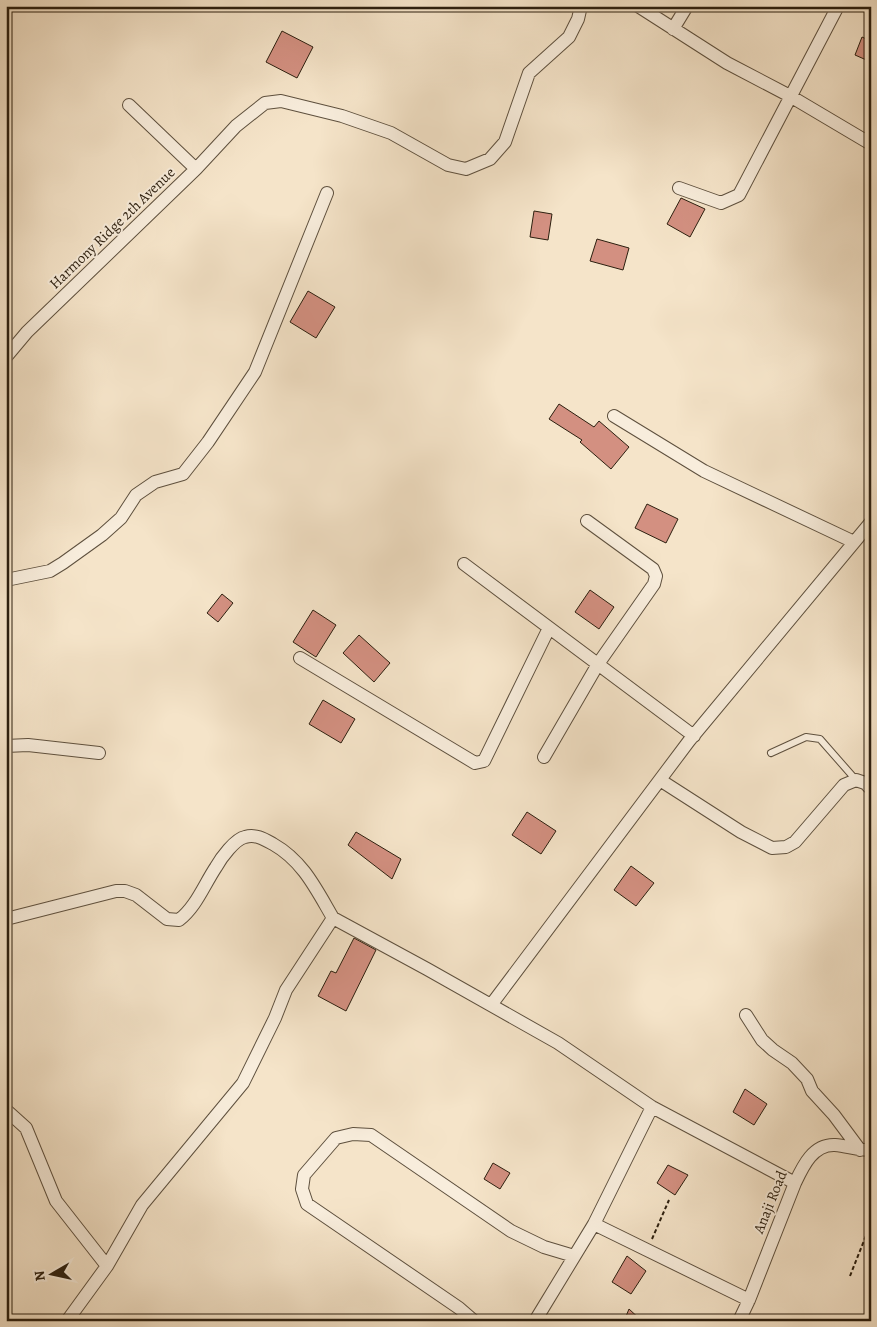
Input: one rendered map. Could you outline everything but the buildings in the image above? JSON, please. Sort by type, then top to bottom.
[{"type":"street","points":[[196,169],[236,126],[265,102],[281,101],[342,116],[390,134],[448,165],[466,169],[490,159],[505,142],[529,73],[569,37],[578,19],[581,6]]},
{"type":"street","points":[[638,6],[727,63],[790,96],[871,144]]},
{"type":"street","points":[[673,30],[687,6]]},
{"type":"street","points":[[679,188],[721,203],[739,195],[838,6]]},
{"type":"street","name":"Harmony Ridge 2th Avenue","points":[[6,357],[27,332],[196,169],[129,105]]},
{"type":"street","points":[[6,580],[50,571],[57,567],[102,535],[122,518],[136,495],[155,482],[184,474],[256,372],[326,193]]},
{"type":"street","points":[[614,416],[704,471],[854,542]]},
{"type":"street","points":[[544,757],[598,664],[654,584],[656,576],[653,569],[587,521]]},
{"type":"street","points":[[491,1005],[694,736],[871,522]]},
{"type":"street","points":[[464,564],[694,736]]},
{"type":"street","points":[[300,658],[475,763],[484,761],[549,628]]},
{"type":"street","points":[[6,746],[28,745],[99,753]]},
{"type":"street","points":[[660,780],[741,832],[772,848],[786,847],[795,842],[844,784],[856,780],[865,783],[871,789]]},
{"type":"street","points":[[6,919],[116,891],[125,891],[136,895],[167,919],[179,920],[188,914],[229,848],[243,837],[260,837],[288,853],[309,877],[333,918],[558,1043],[652,1108],[795,1183]]},
{"type":"street","points":[[67,1321],[107,1266],[142,1205],[243,1084],[275,1018],[286,990],[333,918]]},
{"type":"street","points":[[746,1015],[762,1040],[792,1063],[808,1079],[812,1091],[866,1150]]},
{"type":"street","points":[[535,1321],[594,1224],[652,1108]]},
{"type":"street","points":[[6,1110],[26,1128],[56,1201],[107,1266]]},
{"type":"street","points":[[474,1321],[459,1308],[307,1204],[302,1189],[304,1175],[336,1138],[353,1134],[371,1135],[511,1231],[544,1247],[574,1256]]},
{"type":"street","name":"Anaji Road","points":[[738,1321],[749,1300],[795,1183],[811,1155],[823,1146],[834,1145],[866,1150]]},
{"type":"street","points":[[594,1224],[749,1300]]},
{"type":"lane","points":[[771,753],[806,737],[820,739],[856,780]]},
{"type":"path","points":[[649,1251],[652,1235],[669,1200]]},
{"type":"path","points":[[850,1276],[871,1223]]}]
